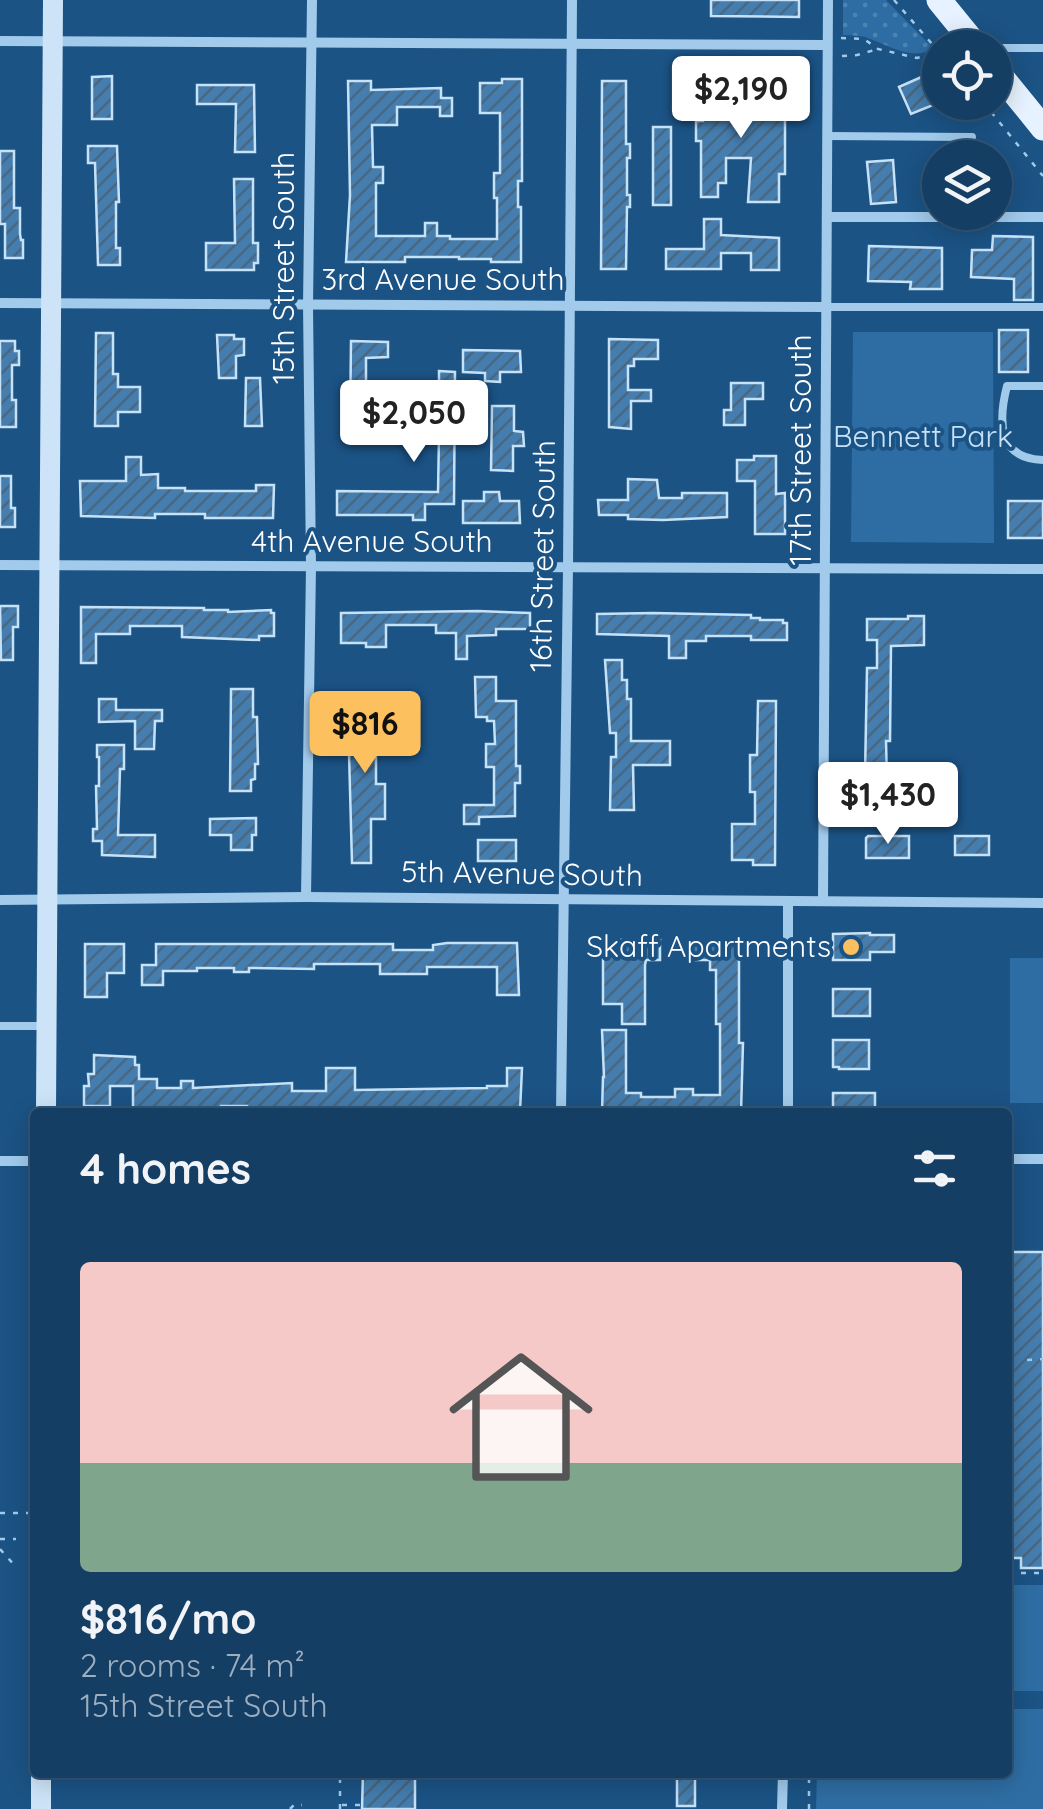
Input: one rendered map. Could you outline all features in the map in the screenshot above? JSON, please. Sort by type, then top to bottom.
[{"type":"main road","points":[[939,0],[963,30]]},
{"type":"main road","points":[[1012,90],[1043,128]]},
{"type":"street","points":[[46,1108],[53,0]]},
{"type":"street","name":"15th Street South","points":[[306,897],[312,0]]},
{"type":"street","name":"16th Street South","points":[[561,1108],[572,0]]},
{"type":"street","name":"17th Street South","points":[[823,901],[828,0]]},
{"type":"street","points":[[0,41],[828,45]]},
{"type":"street","points":[[826,217],[1043,217]]},
{"type":"street","name":"3rd Avenue South","points":[[0,303],[826,307]]},
{"type":"street","name":"4th Avenue South","points":[[0,566],[1043,570]]},
{"type":"street","name":"5th Avenue South","points":[[0,900],[306,897],[1043,903]]},
{"type":"street","points":[[788,902],[788,1108]]},
{"type":"street","points":[[1012,1159],[1043,1159]]},
{"type":"street","points":[[0,1160],[30,1161]]},
{"type":"street","points":[[41,1778],[41,1809]]},
{"type":"street","points":[[782,1809],[783,1778]]},
{"type":"lane","points":[[1012,48],[1043,48]]},
{"type":"lane","points":[[827,136],[972,136]]},
{"type":"lane","points":[[826,307],[1043,307]]},
{"type":"lane","points":[[1043,386],[1007,386],[1004,438],[1013,452],[1028,460],[1043,460]]},
{"type":"lane","points":[[0,1026],[46,1026]]},
{"type":"path","points":[[894,0],[922,32]]},
{"type":"path","points":[[878,49],[842,56],[828,45],[842,38],[864,39],[878,49],[922,57]]},
{"type":"path","points":[[998,120],[1043,176]]},
{"type":"path","points":[[1026,1360],[1043,1359]]},
{"type":"path","points":[[0,1513],[30,1513]]},
{"type":"path","points":[[0,1540],[16,1539]]},
{"type":"path","points":[[0,1548],[16,1567]]},
{"type":"path","points":[[1012,1572],[1043,1573]]},
{"type":"path","points":[[340,1778],[340,1807],[362,1805]]},
{"type":"path","points":[[808,1809],[809,1778]]},
{"type":"path","points":[[290,1809],[302,1804]]},
{"type":"green space","points":[[843,0],[886,0],[922,37],[922,53],[891,48],[865,37],[843,35]]},
{"type":"green space","name":"Bennett Park","points":[[853,332],[993,332],[994,543],[851,542]]},
{"type":"green space","points":[[1010,958],[1043,958],[1043,1103],[1010,1103]]},
{"type":"green space","points":[[1012,1585],[1043,1585],[1043,1691],[1012,1691]]},
{"type":"green space","points":[[1012,1709],[1043,1709],[1043,1809],[816,1809],[817,1778],[1012,1778]]},
{"type":"building","points":[[711,0],[799,0],[799,17],[711,16]]},
{"type":"building","points":[[112,76],[112,119],[92,119],[92,77]]},
{"type":"building","points":[[922,77],[922,110],[911,114],[899,87]]},
{"type":"building","points":[[502,79],[522,79],[522,181],[518,181],[521,262],[405,257],[405,262],[346,262],[350,195],[348,81],[371,81],[371,90],[441,88],[441,98],[452,98],[452,116],[440,116],[440,107],[397,107],[397,125],[372,125],[373,167],[383,167],[383,183],[376,183],[376,236],[425,236],[425,223],[437,223],[437,236],[497,239],[494,173],[500,173],[500,113],[480,113],[480,83],[502,83]]},
{"type":"building","points":[[602,81],[626,81],[630,207],[626,269],[601,269]]},
{"type":"building","points":[[759,84],[759,116],[785,116],[785,174],[779,174],[779,202],[748,202],[751,158],[726,158],[726,183],[718,183],[718,197],[701,197],[701,141],[696,141],[696,121],[703,121],[703,88]]},
{"type":"building","points":[[197,85],[254,85],[255,152],[235,152],[236,104],[197,104]]},
{"type":"building","points":[[653,127],[671,127],[671,205],[653,205]]},
{"type":"building","points":[[88,146],[117,146],[116,248],[120,248],[120,265],[98,265],[95,163],[88,163]]},
{"type":"building","points":[[0,151],[14,151],[14,208],[20,208],[23,258],[5,258],[5,224],[0,224]]},
{"type":"building","points":[[893,160],[896,202],[871,204],[867,162]]},
{"type":"building","points":[[234,179],[253,179],[253,243],[258,243],[258,263],[254,263],[254,270],[206,270],[206,243],[235,243]]},
{"type":"building","points":[[704,219],[721,219],[721,235],[779,238],[779,270],[751,270],[751,253],[721,253],[721,269],[666,269],[666,249],[704,249]]},
{"type":"building","points":[[993,236],[1033,237],[1033,300],[1014,300],[1014,279],[971,277],[972,250],[992,250]]},
{"type":"building","points":[[869,246],[942,248],[942,289],[910,289],[911,282],[868,281]]},
{"type":"building","points":[[999,330],[1028,330],[1028,372],[999,372]]},
{"type":"building","points":[[96,333],[113,333],[113,374],[118,374],[118,387],[140,387],[140,412],[118,412],[118,426],[95,426]]},
{"type":"building","points":[[217,335],[244,339],[244,355],[236,356],[236,378],[219,378]]},
{"type":"building","points":[[609,339],[658,340],[658,359],[634,359],[634,366],[628,366],[628,390],[651,390],[651,401],[631,401],[631,429],[609,427]]},
{"type":"building","points":[[0,341],[15,341],[15,351],[19,351],[19,365],[12,365],[16,427],[0,427]]},
{"type":"building","points":[[351,341],[388,342],[388,357],[366,358],[366,407],[372,407],[373,426],[365,428],[350,428]]},
{"type":"building","points":[[463,350],[520,351],[521,372],[500,372],[500,382],[485,381],[485,373],[463,372]]},
{"type":"building","points":[[439,371],[455,372],[454,504],[425,504],[425,520],[413,520],[413,515],[337,515],[337,491],[438,492],[439,435],[389,435],[389,419],[439,419]]},
{"type":"building","points":[[246,378],[260,378],[262,426],[245,426]]},
{"type":"building","points":[[731,383],[763,383],[763,399],[745,399],[745,425],[724,425],[724,410],[731,410]]},
{"type":"building","points":[[492,406],[514,406],[514,431],[523,432],[524,446],[513,446],[513,471],[491,470]]},
{"type":"building","points":[[754,456],[776,456],[776,494],[785,493],[785,534],[755,534],[755,481],[737,481],[737,460],[754,460]]},
{"type":"building","points":[[126,457],[141,457],[141,475],[158,474],[158,488],[256,491],[256,485],[274,485],[273,518],[205,518],[205,514],[155,514],[155,518],[81,516],[80,481],[126,481]]},
{"type":"building","points":[[0,476],[11,476],[15,527],[0,527]]},
{"type":"building","points":[[628,479],[657,480],[659,498],[682,498],[682,493],[727,493],[727,517],[663,520],[599,515],[598,500],[628,500]]},
{"type":"building","points":[[484,492],[499,492],[500,501],[519,501],[520,523],[463,523],[463,501],[484,501]]},
{"type":"building","points":[[1008,501],[1043,501],[1043,538],[1008,538]]},
{"type":"building","points":[[0,606],[18,606],[18,627],[13,627],[13,660],[1,660]]},
{"type":"building","points":[[81,607],[271,610],[274,636],[259,636],[259,640],[182,637],[182,626],[130,626],[130,634],[96,634],[96,663],[81,663]]},
{"type":"building","points":[[341,613],[530,613],[530,629],[496,629],[496,635],[467,636],[467,659],[456,659],[456,633],[436,633],[436,625],[386,625],[386,647],[341,643]]},
{"type":"building","points":[[597,614],[751,615],[760,620],[783,620],[787,623],[787,640],[706,636],[706,641],[686,641],[686,658],[669,658],[669,636],[597,634]]},
{"type":"building","points":[[924,616],[924,645],[891,646],[890,741],[886,741],[888,821],[868,824],[867,668],[877,668],[877,640],[867,640],[867,619]]},
{"type":"building","points":[[605,660],[622,660],[622,680],[627,680],[627,699],[631,699],[631,741],[670,741],[670,765],[633,765],[634,810],[610,810],[611,757],[616,757],[616,733],[610,733]]},
{"type":"building","points":[[475,677],[496,677],[496,701],[516,701],[516,766],[520,766],[520,783],[515,783],[515,816],[479,817],[479,824],[464,824],[464,805],[494,805],[494,767],[486,767],[486,744],[495,744],[494,721],[476,717]]},
{"type":"building","points":[[231,689],[253,689],[258,764],[251,791],[230,791]]},
{"type":"building","points":[[351,698],[368,698],[371,711],[387,711],[387,737],[376,737],[376,784],[385,784],[385,819],[371,819],[371,863],[352,863]]},
{"type":"building","points":[[99,699],[116,699],[116,710],[162,710],[162,721],[155,721],[154,749],[135,749],[135,721],[99,722]]},
{"type":"building","points":[[758,701],[776,701],[775,865],[732,860],[732,824],[755,824],[750,755],[757,755]]},
{"type":"building","points":[[97,745],[124,745],[118,835],[155,835],[155,857],[102,855],[102,841],[93,841],[99,786]]},
{"type":"building","points":[[256,818],[252,850],[231,850],[231,835],[210,835],[210,819]]},
{"type":"building","points":[[868,836],[909,836],[909,858],[866,858]]},
{"type":"building","points":[[955,836],[989,836],[989,855],[955,855]]},
{"type":"building","points":[[478,840],[516,840],[516,861],[478,861]]},
{"type":"building","name":"Skaff Apartments","points":[[833,934],[894,935],[894,952],[870,952],[870,960],[833,960]]},
{"type":"building","points":[[660,940],[660,960],[646,960],[645,965],[645,1024],[622,1024],[622,1004],[603,1004],[603,943]]},
{"type":"building","points":[[690,942],[742,945],[741,1108],[602,1108],[602,1030],[626,1030],[626,1093],[675,1097],[675,1089],[693,1089],[693,1095],[720,1095],[716,970],[710,970],[710,960],[690,960]]},
{"type":"building","points":[[517,943],[519,995],[497,995],[497,967],[427,967],[427,974],[380,974],[380,964],[314,964],[314,969],[249,968],[249,972],[197,968],[163,971],[163,985],[142,985],[142,965],[156,965],[156,944],[393,944],[393,950],[433,950],[433,945]]},
{"type":"building","points":[[85,944],[124,944],[124,973],[107,973],[107,997],[85,997]]},
{"type":"building","points":[[833,989],[870,989],[870,1016],[833,1016]]},
{"type":"building","points":[[833,1040],[869,1040],[869,1069],[833,1067]]},
{"type":"building","points":[[94,1055],[135,1057],[139,1079],[157,1079],[157,1088],[181,1088],[181,1081],[193,1081],[193,1088],[292,1083],[292,1091],[326,1091],[326,1068],[355,1068],[355,1090],[507,1086],[507,1068],[522,1068],[520,1108],[133,1108],[133,1086],[110,1086],[110,1106],[84,1106],[84,1086],[89,1086],[88,1074],[94,1074]]},
{"type":"building","points":[[833,1093],[875,1093],[875,1108],[833,1108]]},
{"type":"building","points":[[1012,1252],[1043,1252],[1043,1568],[1021,1568],[1021,1558],[1012,1558]]},
{"type":"building","points":[[363,1778],[415,1778],[415,1809],[362,1809]]},
{"type":"building","points":[[677,1778],[695,1778],[695,1806],[677,1806]]},
{"type":"place","name":"Skaff Apartments","points":[[851,947]]}]
